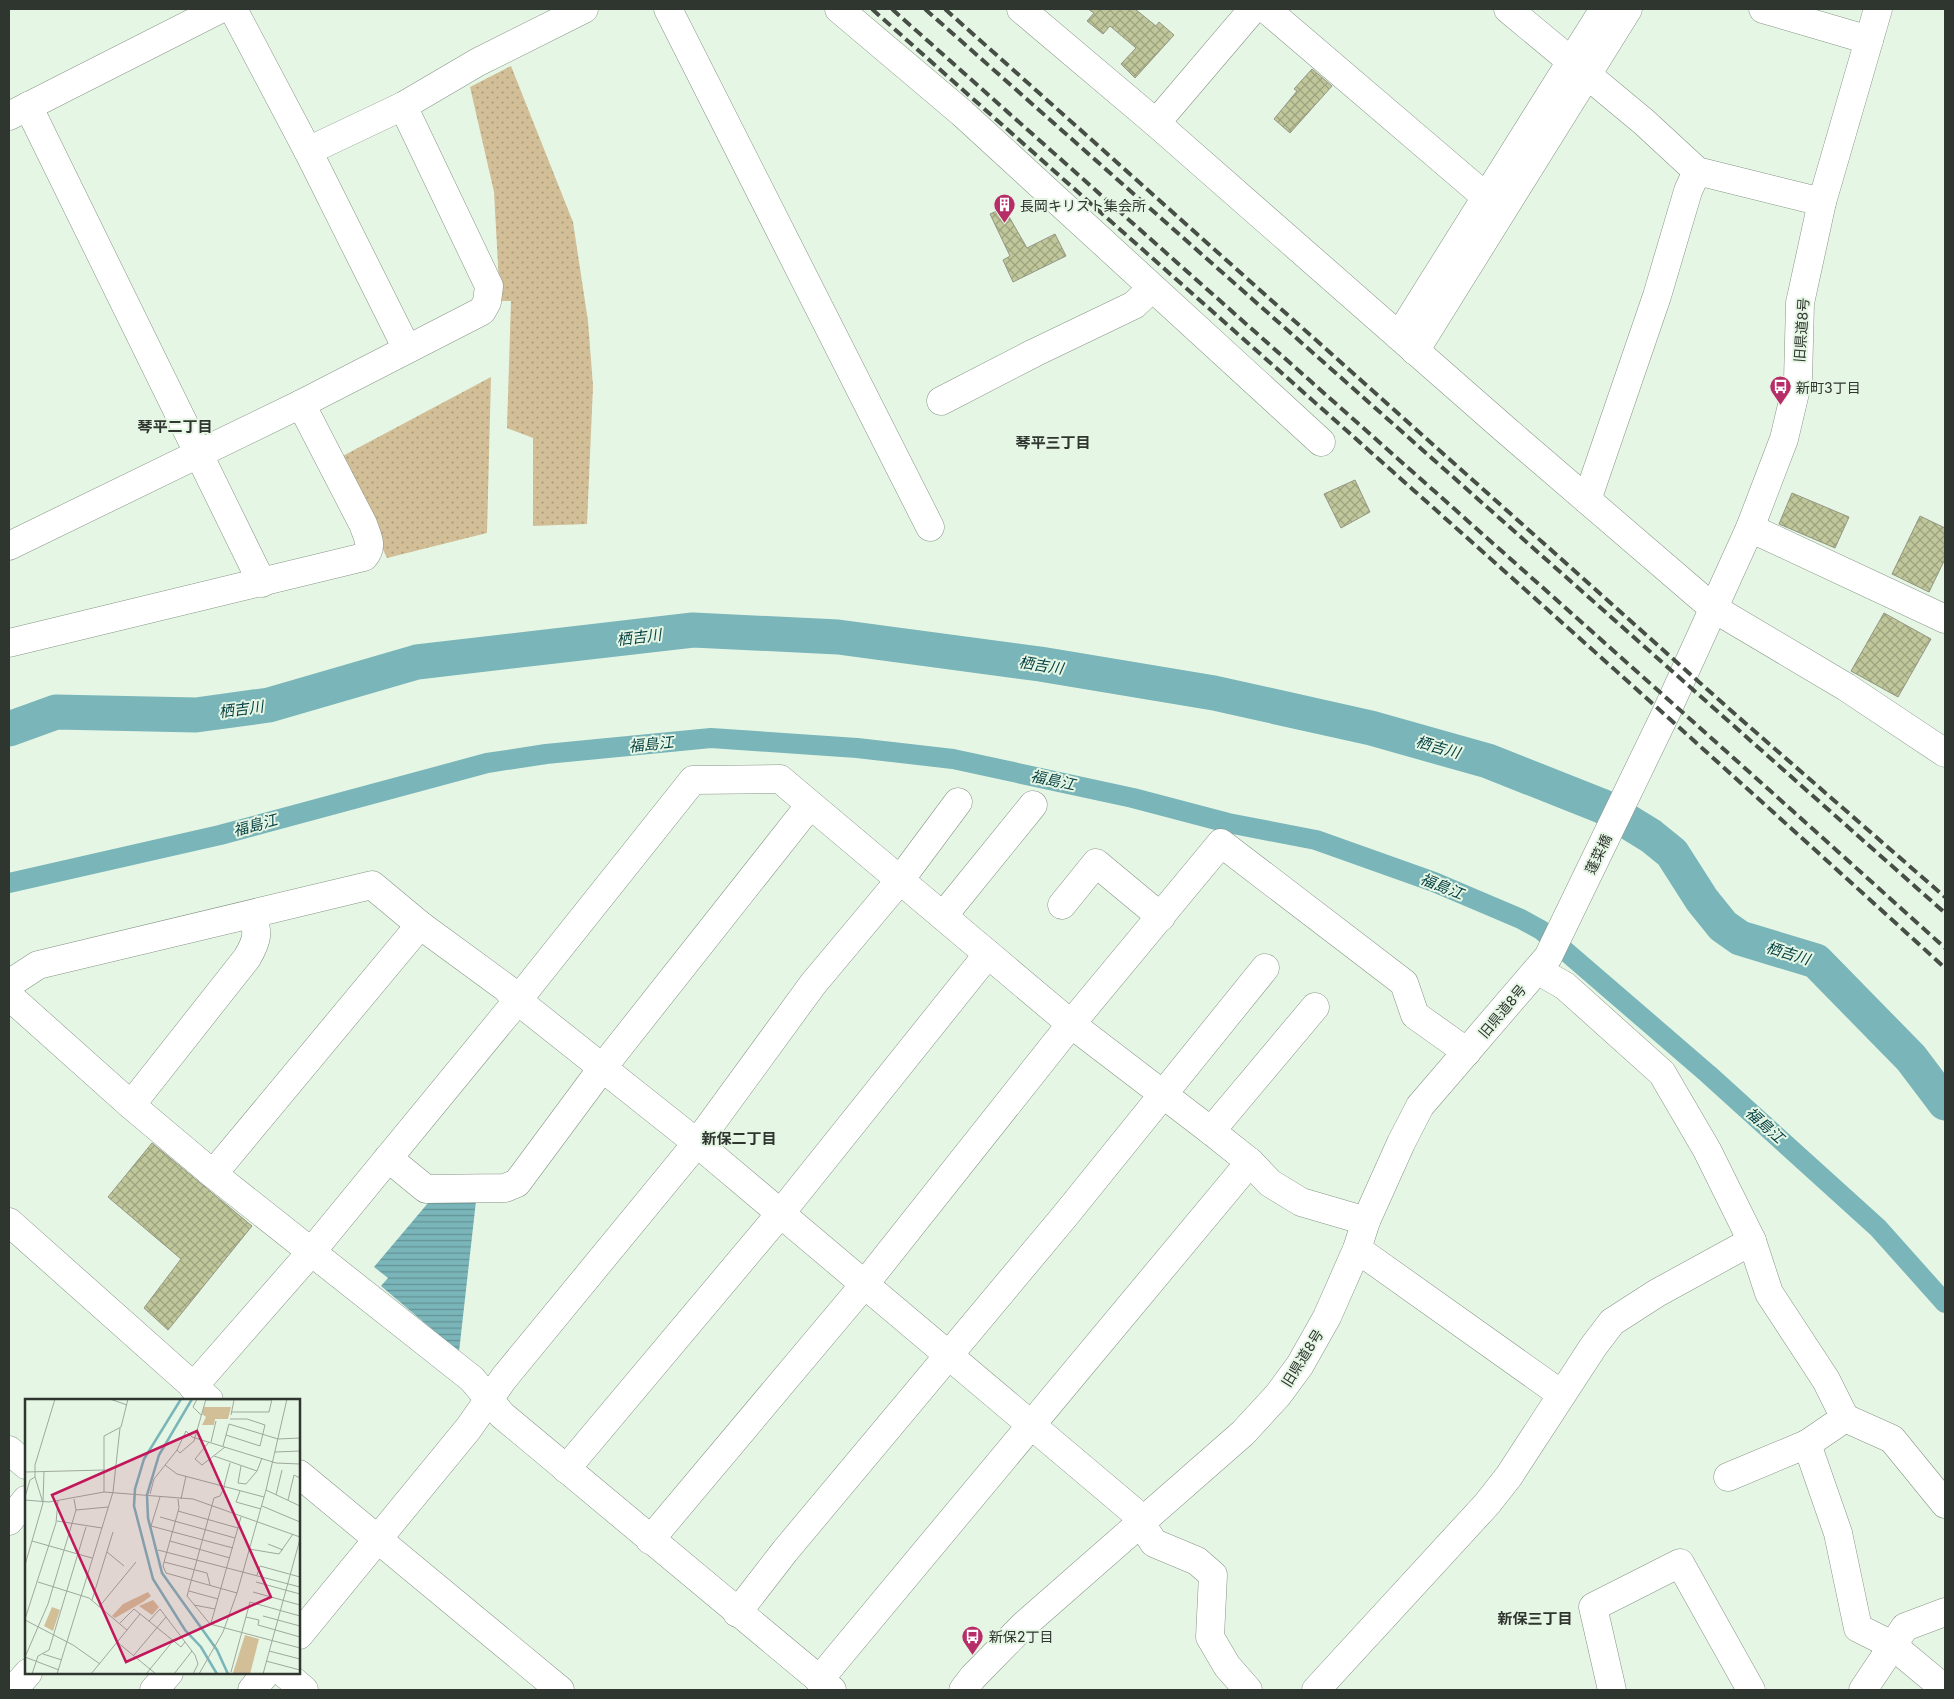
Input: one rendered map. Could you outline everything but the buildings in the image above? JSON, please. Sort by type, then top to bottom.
[{"type":"street","points":[[220,9],[18,111],[198,454],[262,582]]},
{"type":"street","points":[[233,9],[308,151],[407,349]]},
{"type":"street","points":[[308,151],[403,106],[478,62],[584,9]]},
{"type":"street","points":[[668,9],[930,527]]},
{"type":"street","points":[[839,9],[962,113],[1322,442]]},
{"type":"street","points":[[1020,9],[1156,123],[1713,608],[1846,686],[1945,753]]},
{"type":"street","points":[[1156,123],[1253,9]]},
{"type":"street","points":[[1266,9],[1486,197]]},
{"type":"street","points":[[1508,9],[1579,67],[1697,171],[1822,202]]},
{"type":"street","points":[[1407,343],[1579,67],[1604,9]]},
{"type":"street","points":[[1407,343],[1486,197],[1579,67],[1628,9]]},
{"type":"street","points":[[1763,9],[1869,40]]},
{"type":"street","name":"旧県道8号","points":[[1647,752],[1750,528],[1784,439],[1794,404],[1798,380],[1800,303],[1822,202],[1878,9]]},
{"type":"street","points":[[9,546],[301,404],[482,311],[487,302],[489,286],[403,106]]},
{"type":"street","points":[[1587,500],[1657,296],[1688,191],[1697,171]]},
{"type":"street","points":[[941,402],[1034,353],[1134,305],[1152,288]]},
{"type":"street","points":[[9,643],[364,557],[369,551],[370,544],[363,524],[301,404]]},
{"type":"street","points":[[1750,528],[1945,619]]},
{"type":"street","name":"蓬菜橋","points":[[1542,963],[1572,908],[1647,752]]},
{"type":"street","points":[[9,1222],[201,1393],[312,1250],[517,1000],[693,780],[780,780],[1071,1024],[1250,1162],[1270,1183],[1301,1202],[1366,1221]]},
{"type":"street","points":[[300,1633],[379,1540],[468,1430],[489,1398],[697,1144],[813,984],[900,880],[958,802]]},
{"type":"street","points":[[388,1158],[426,1189],[511,1187],[522,1178],[603,1068],[810,805]]},
{"type":"street","points":[[942,916],[1033,805]]},
{"type":"street","points":[[650,1540],[864,1285],[1071,1024],[1221,844],[1404,983],[1414,1015],[1467,1052]]},
{"type":"street","points":[[1062,905],[1096,863],[1161,917]]},
{"type":"street","points":[[9,984],[38,965],[372,885],[420,925],[506,988],[517,1000],[697,1144],[864,1285],[950,1354],[1132,1510],[1143,1523],[1154,1543],[1197,1561],[1213,1575],[1210,1638],[1227,1666],[1248,1690]]},
{"type":"street","points":[[130,1105],[247,958],[256,943],[258,931],[254,914]]},
{"type":"street","points":[[213,1174],[420,925]]},
{"type":"street","points":[[566,1470],[780,1214],[988,954]]},
{"type":"street","points":[[1542,963],[1662,1073],[1707,1150],[1752,1241],[1769,1293],[1826,1380],[1845,1418],[1892,1439],[1945,1504]]},
{"type":"street","name":"旧県道8号","points":[[963,1690],[973,1677],[1024,1625],[1143,1523],[1243,1433],[1278,1395],[1300,1365],[1327,1317],[1357,1249],[1366,1221],[1420,1106],[1542,963]]},
{"type":"street","points":[[736,1612],[950,1354],[1265,968]]},
{"type":"street","points":[[9,997],[130,1105],[213,1174],[312,1250],[472,1378],[502,1415],[825,1685],[1032,1424],[1250,1162]]},
{"type":"street","points":[[1211,1131],[1315,1007]]},
{"type":"street","points":[[1316,1690],[1487,1504],[1509,1476],[1561,1394],[1612,1322],[1657,1293],[1752,1241]]},
{"type":"street","points":[[1357,1249],[1561,1394]]},
{"type":"street","points":[[1728,1476],[1807,1444],[1845,1418]]},
{"type":"street","points":[[1807,1444],[1838,1533],[1858,1628],[1892,1645],[1945,1689]]},
{"type":"street","points":[[9,1450],[25,1464]]},
{"type":"street","points":[[300,1475],[560,1690]]},
{"type":"street","points":[[9,1521],[25,1501]]},
{"type":"street","points":[[1612,1690],[1593,1607],[1680,1563],[1751,1690]]},
{"type":"street","points":[[1863,1690],[1905,1627],[1945,1612]]},
{"type":"street","points":[[13,1690],[27,1674]]},
{"type":"street","points":[[154,1690],[167,1674]]},
{"type":"street","points":[[252,1690],[265,1674]]},
{"type":"street","points":[[285,1674],[304,1690]]},
{"type":"shaded area","points":[[511,66],[573,222],[588,321],[593,386],[587,524],[533,526],[533,438],[507,428],[511,301],[500,301],[494,192],[470,87]]},
{"type":"shaded area","points":[[491,377],[487,533],[387,558],[339,458]]},
{"type":"water","points":[[476,1201],[459,1352],[381,1286],[388,1278],[374,1267],[428,1203]]},
{"type":"waterway","name":"栖吉川","points":[[9,729],[56,712],[196,715],[269,705],[417,662],[693,630],[838,637],[1040,664],[1214,693],[1371,728],[1488,761],[1604,807],[1651,836],[1672,853],[1702,900],[1723,926],[1740,938],[1816,961],[1911,1058],[1945,1103]]},
{"type":"waterway","name":"福島江","points":[[9,883],[220,835],[487,763],[546,754],[711,738],[857,748],[953,759],[1133,798],[1228,823],[1316,840],[1434,882],[1521,919],[1541,930],[1708,1074],[1878,1228],[1945,1303]]},
{"type":"railway","points":[[872,9],[1544,607],[1945,968]]},
{"type":"railway","points":[[892,9],[1945,948]]},
{"type":"railway","points":[[925,9],[1945,913]]},
{"type":"railway","points":[[945,9],[1736,715],[1945,897]]},
{"type":"place","name":"長岡キリスト集会所","points":[[1004,224]]},
{"type":"place","name":"新町3丁目","points":[[1780,406]]},
{"type":"place","name":"新保2丁目","points":[[973,1655]]},
{"type":"district","name":"琴平二丁目","points":[[175,426]]},
{"type":"district","name":"琴平三丁目","points":[[1053,442]]},
{"type":"district","name":"新保二丁目","points":[[739,1138]]},
{"type":"district","name":"新保三丁目","points":[[1535,1618]]}]
